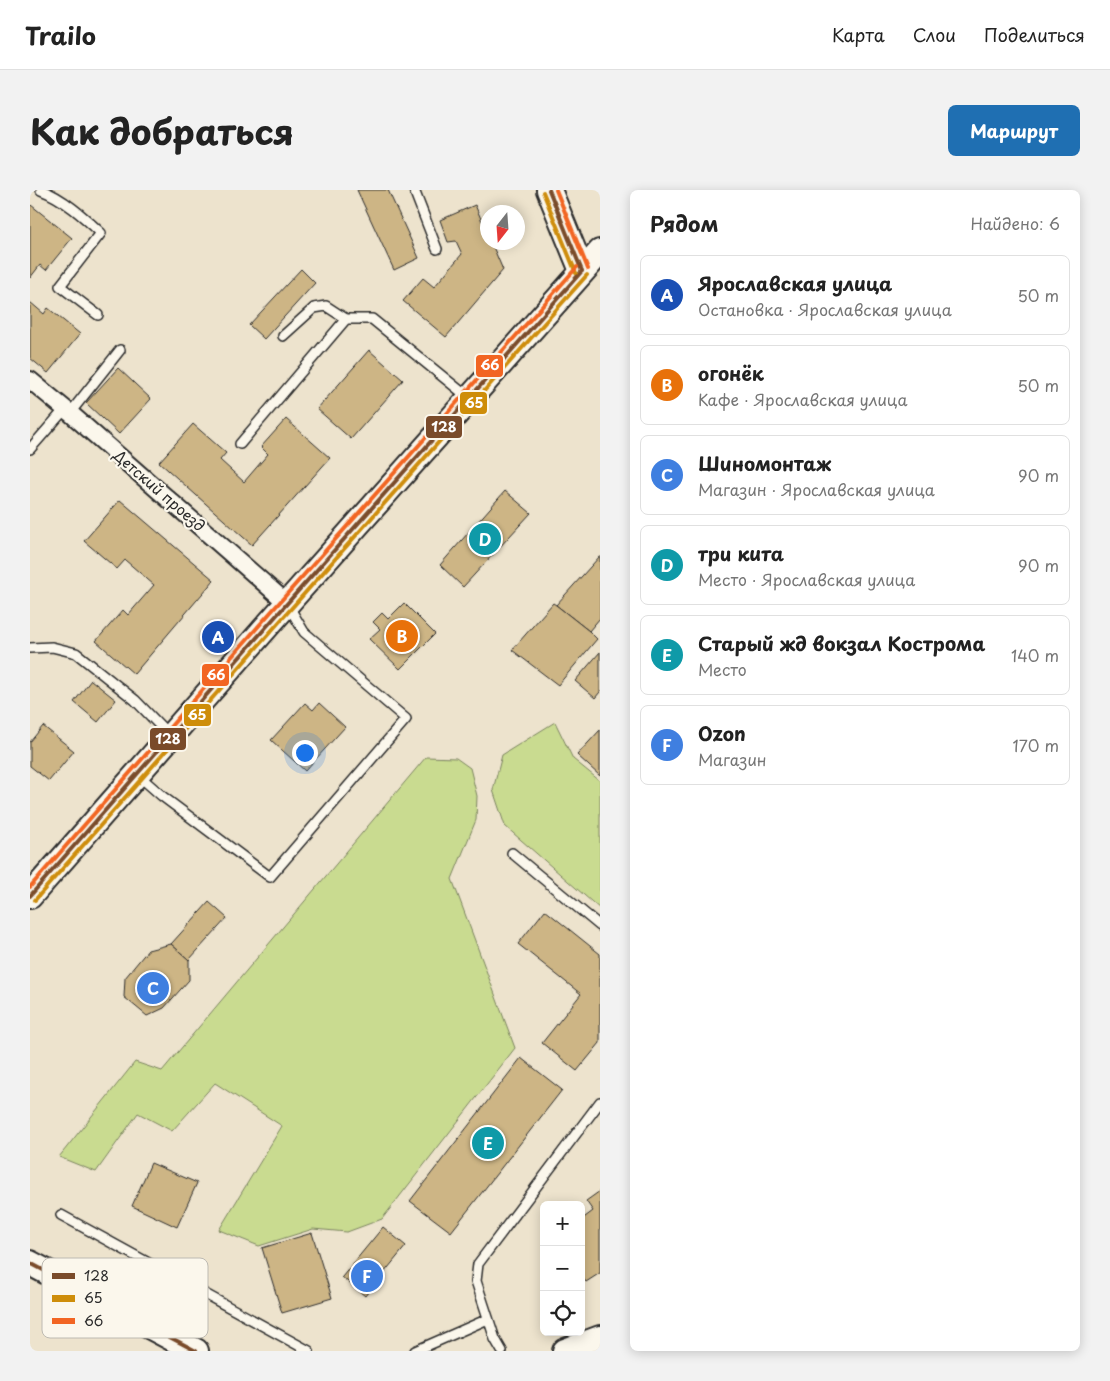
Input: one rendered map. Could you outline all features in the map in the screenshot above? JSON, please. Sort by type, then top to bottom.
[{"type":"main road","points":[[549,190],[582,271]]},
{"type":"main road","points":[[30,896],[600,252]]},
{"type":"main road","points":[[30,1263],[42,1269]]},
{"type":"main road","points":[[172,1338],[196,1351]]},
{"type":"main road","points":[[565,1351],[600,1338]]},
{"type":"street","name":"Детский проезд","points":[[30,380],[288,604]]},
{"type":"lane","points":[[41,190],[51,194],[101,233],[60,286],[98,315]]},
{"type":"lane","points":[[414,190],[437,249]]},
{"type":"lane","points":[[283,336],[314,308],[326,306],[346,319],[372,319],[469,398]]},
{"type":"lane","points":[[240,444],[346,319]]},
{"type":"lane","points":[[30,449],[67,411],[120,350]]},
{"type":"lane","points":[[136,774],[162,796],[270,877],[406,719],[304,632],[288,604]]},
{"type":"lane","points":[[30,648],[52,646],[76,653],[135,700],[170,736]]},
{"type":"lane","points":[[512,853],[600,926]]},
{"type":"lane","points":[[502,1351],[495,1339],[476,1281],[478,1264],[600,1102]]},
{"type":"lane","points":[[61,1215],[138,1258]]},
{"type":"lane","points":[[208,1296],[309,1351]]},
{"type":"lane","points":[[415,1351],[488,1319]]},
{"type":"green space","points":[[555,722],[573,759],[600,781],[600,909],[505,826],[493,790],[502,755]]},
{"type":"green space","points":[[426,757],[456,758],[470,768],[477,796],[476,820],[452,879],[515,1048],[382,1219],[347,1232],[313,1229],[259,1246],[219,1230],[282,1126],[215,1083],[172,1131],[138,1113],[96,1172],[59,1157],[135,1062],[162,1071]]},
{"type":"building","points":[[357,190],[388,190],[419,258],[394,270]]},
{"type":"building","points":[[475,205],[480,217],[480,250],[494,250],[503,270],[446,337],[403,301],[423,278],[434,287],[462,254],[456,241],[448,242],[440,220]]},
{"type":"building","points":[[30,206],[72,238],[46,270],[40,265],[30,278]]},
{"type":"building","points":[[301,269],[315,283],[264,339],[249,325]]},
{"type":"building","points":[[30,302],[44,314],[48,308],[80,334],[48,373],[30,358]]},
{"type":"building","points":[[369,350],[403,380],[351,439],[317,409]]},
{"type":"building","points":[[118,368],[151,399],[119,434],[86,403]]},
{"type":"building","points":[[286,419],[330,458],[252,545],[159,462],[193,424],[226,453],[220,460],[244,482],[268,454],[261,447]]},
{"type":"building","points":[[505,491],[531,513],[463,587],[440,565]]},
{"type":"building","points":[[120,500],[214,580],[134,674],[96,641],[123,610],[128,615],[154,585],[125,560],[117,569],[84,541]]},
{"type":"building","points":[[600,556],[600,618],[589,631],[556,605]]},
{"type":"building","points":[[404,603],[435,634],[400,669],[369,639],[380,629],[373,622],[382,613],[388,619]]},
{"type":"building","points":[[553,603],[597,639],[558,685],[512,650]]},
{"type":"building","points":[[600,652],[600,692],[595,698],[575,681]]},
{"type":"building","points":[[91,680],[116,700],[98,722],[74,702]]},
{"type":"building","points":[[305,703],[313,710],[319,703],[345,727],[305,771],[271,740]]},
{"type":"building","points":[[43,726],[74,751],[49,781],[30,766],[30,742]]},
{"type":"building","points":[[600,730],[600,776],[577,755]]},
{"type":"building","points":[[209,902],[227,918],[189,960],[171,944]]},
{"type":"building","points":[[545,910],[600,954],[600,1043],[577,1071],[542,1043],[581,994],[518,944]]},
{"type":"building","points":[[171,944],[189,960],[189,980],[164,1008],[147,1016],[124,997],[125,978],[148,950]]},
{"type":"building","points":[[521,1058],[562,1090],[451,1232],[410,1201]]},
{"type":"building","points":[[151,1163],[197,1183],[177,1227],[132,1206]]},
{"type":"building","points":[[600,1191],[600,1273],[586,1282],[585,1217],[593,1211],[586,1201]]},
{"type":"building","points":[[383,1227],[406,1246],[365,1296],[342,1277]]},
{"type":"building","points":[[312,1233],[332,1298],[282,1313],[262,1248]]},
{"type":"transit line","name":"128","points":[[549,190],[582,271]]},
{"type":"transit line","name":"66","points":[[556,190],[588,269]]},
{"type":"transit line","name":"65","points":[[543,192],[576,273]]},
{"type":"transit line","name":"66","points":[[30,887],[577,267]]},
{"type":"transit line","name":"128","points":[[30,896],[582,271]]},
{"type":"transit line","name":"65","points":[[35,900],[587,275]]},
{"type":"transit line","name":"128","points":[[30,1263],[42,1269]]},
{"type":"transit line","name":"128","points":[[171,1338],[196,1351]]},
{"type":"place","name":"три кита","points":[[485,539]]},
{"type":"place","name":"огонёк","points":[[402,636]]},
{"type":"place","name":"Ярославская улица","points":[[218,637]]},
{"type":"place","name":"Шиномонтаж","points":[[153,988]]},
{"type":"place","name":"Старый жд вокзал Кострома","points":[[488,1143]]},
{"type":"place","name":"Ozon","points":[[367,1276]]}]
